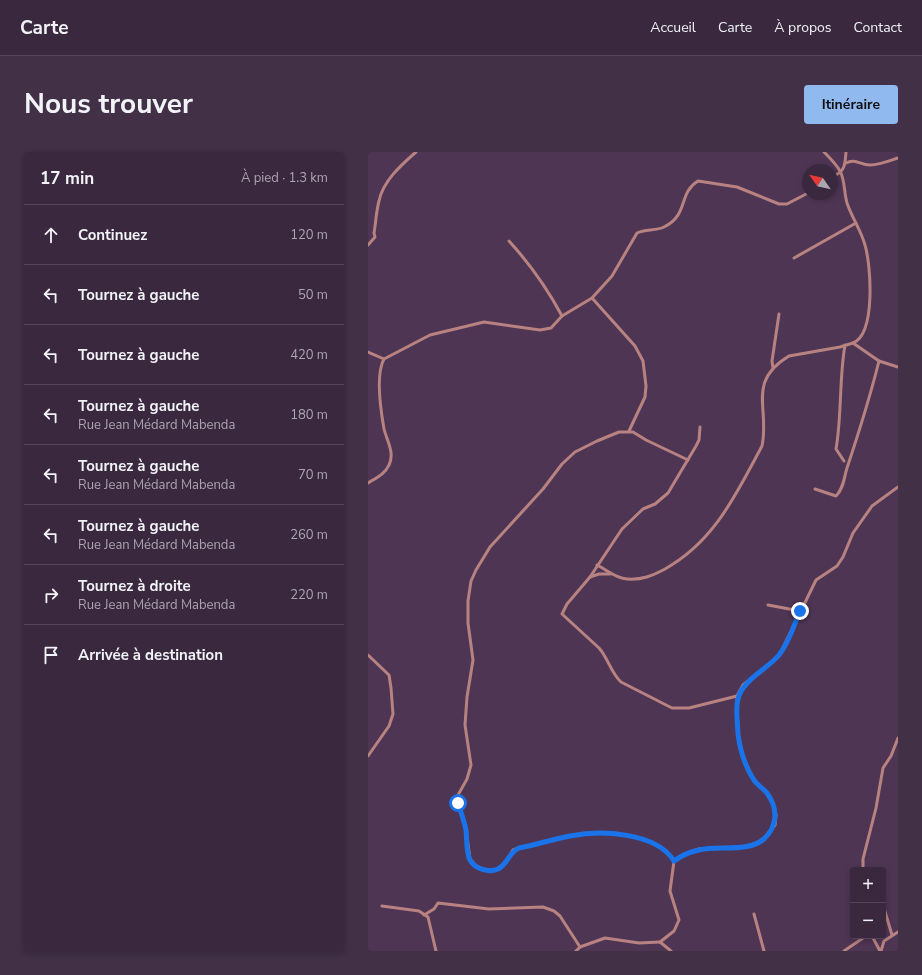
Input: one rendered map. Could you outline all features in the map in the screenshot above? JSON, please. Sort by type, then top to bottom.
[{"type":"street","points":[[368,245],[375,237],[374,233],[381,194],[403,162],[416,152]]},
{"type":"street","points":[[597,565],[610,574],[626,579],[650,577],[681,560],[695,549],[712,529],[732,501],[762,446],[764,437],[761,404],[762,387],[773,368],[789,356],[840,347],[853,343],[857,341],[864,329],[871,294],[866,246],[847,204],[841,173],[824,152]]},
{"type":"street","points":[[838,174],[841,173],[846,163],[846,152]]},
{"type":"street","points":[[846,163],[854,160],[865,164],[875,165],[898,158]]},
{"type":"street","points":[[368,483],[382,474],[391,460],[384,426],[380,393],[380,373],[384,359],[430,335],[484,322],[546,330],[551,328],[562,316],[592,298],[612,276],[634,236],[640,232],[664,228],[675,219],[682,211],[687,191],[698,181],[737,186],[779,204],[787,204],[802,196]]},
{"type":"street","points":[[794,258],[856,223]]},
{"type":"street","points":[[509,241],[536,272],[562,316]]},
{"type":"street","points":[[592,298],[635,346],[643,361],[646,386],[644,397],[629,431]]},
{"type":"street","points":[[773,368],[772,361],[779,314]]},
{"type":"street","points":[[853,343],[879,361],[898,367]]},
{"type":"street","points":[[844,462],[836,449],[845,345]]},
{"type":"street","points":[[368,352],[384,359]]},
{"type":"street","points":[[815,489],[836,496],[842,489],[846,471],[870,400],[879,361]]},
{"type":"street","points":[[700,427],[699,440],[668,493],[655,504],[643,509],[628,522],[590,577],[567,604],[562,614],[604,653],[615,677],[621,682],[672,708],[689,708],[737,696]]},
{"type":"street","points":[[576,951],[580,947],[605,938],[639,943],[660,942],[674,931],[679,920],[670,885],[674,861],[670,855],[649,841],[639,837],[610,832],[569,836],[513,850],[506,862],[496,870],[484,870],[477,867],[470,859],[466,830],[458,799],[471,765],[465,725],[467,697],[473,660],[468,623],[468,601],[471,581],[490,547],[566,460],[575,452],[614,434],[629,431],[688,460]]},
{"type":"street","points":[[674,861],[685,854],[699,849],[742,847],[758,843],[775,825],[776,815],[773,804],[766,792],[754,781],[742,754],[738,735],[737,696],[744,685],[779,656],[816,580],[837,566],[843,557],[853,533],[872,506],[898,487]]},
{"type":"street","points":[[595,568],[600,574]]},
{"type":"street","points":[[590,577],[600,574],[610,574]]},
{"type":"street","points":[[768,605],[800,611]]},
{"type":"street","points":[[368,655],[389,676],[393,714],[391,723],[368,756]]},
{"type":"street","points":[[863,867],[862,859],[876,808],[883,768],[891,756],[898,738]]},
{"type":"street","points":[[368,748],[373,749]]},
{"type":"street","points":[[424,915],[434,909],[438,904],[489,909],[543,907],[554,911],[560,916],[580,947]]},
{"type":"street","points":[[382,906],[419,911],[428,917],[436,951]]},
{"type":"street","points":[[754,914],[764,951]]},
{"type":"street","points":[[886,915],[892,935]]},
{"type":"street","points":[[881,951],[884,941],[898,932]]},
{"type":"street","points":[[844,951],[862,939]]},
{"type":"street","points":[[874,939],[881,951]]},
{"type":"street","points":[[660,942],[671,951]]},
{"type":"route","points":[[458,803],[466,830],[470,859],[477,867],[490,871],[501,867],[506,862],[513,850],[583,834],[610,832],[620,835],[639,837],[660,847],[670,855],[674,861],[685,854],[699,849],[742,847],[758,843],[772,830],[775,825],[776,815],[773,804],[766,792],[754,781],[742,754],[738,735],[737,696],[744,685],[779,656],[800,611]]}]
